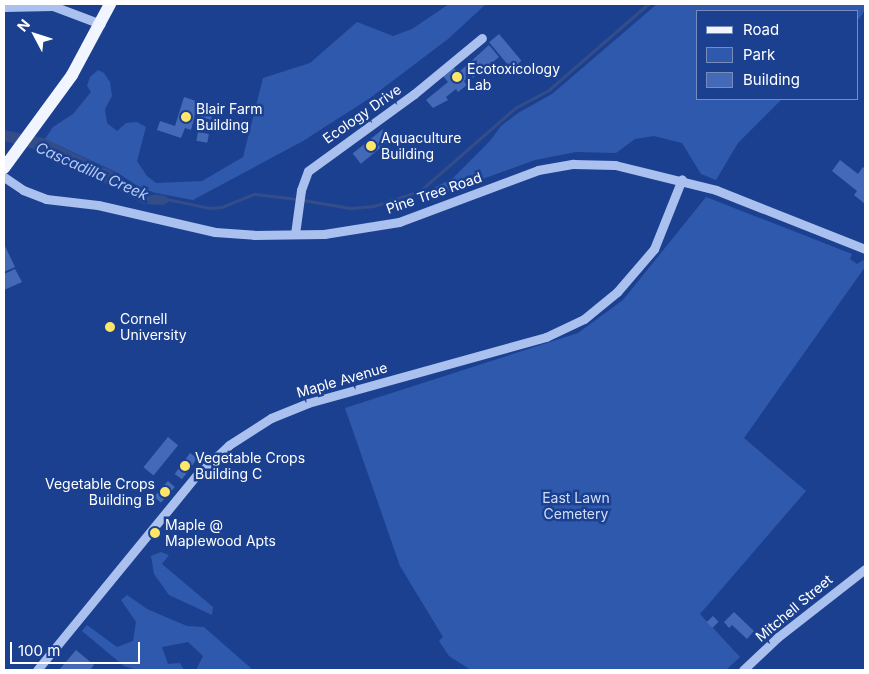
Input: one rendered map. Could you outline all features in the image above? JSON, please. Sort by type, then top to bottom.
[{"type":"main road","points":[[7,163],[46,112],[101,24],[110,4]]},
{"type":"street","points":[[4,7],[53,6],[101,24]]},
{"type":"street","name":"Ecology Drive","points":[[295,234],[301,190],[308,171],[316,163],[414,94],[482,38]]},
{"type":"street","name":"Pine Tree Road","points":[[4,176],[23,190],[46,198],[98,205],[177,225],[244,235],[360,230],[399,222],[556,166],[615,165],[682,180],[865,249]]},
{"type":"street","name":"Maple Avenue","points":[[37,670],[196,476],[229,445],[271,418],[308,403],[546,337],[584,319],[618,292],[654,249],[682,180]]},
{"type":"street","name":"Mitchell Street","points":[[743,670],[778,638],[865,569]]},
{"type":"green space","points":[[449,4],[486,4],[448,39],[370,98],[303,141],[193,200],[145,191],[118,173],[45,139],[53,127],[73,114],[91,92],[87,86],[90,77],[98,70],[104,73],[110,82],[112,96],[105,109],[107,123],[117,131],[126,123],[137,122],[146,127],[137,161],[147,176],[156,183],[202,181],[243,157],[263,78],[310,63],[357,22],[393,36],[412,29]]},
{"type":"green space","points":[[657,4],[865,4],[865,10],[859,19],[859,10],[696,10],[696,100],[781,100],[738,143],[716,180],[701,174],[682,143],[654,136],[635,139],[616,153],[576,152],[535,160],[422,201],[422,194],[453,178],[490,141],[501,126],[518,113],[552,94]]},
{"type":"green space","name":"East Lawn Cemetery","points":[[706,197],[852,254],[850,259],[857,264],[865,259],[865,267],[744,438],[806,491],[700,614],[740,657],[726,670],[471,670],[449,656],[439,641],[443,637],[400,566],[345,408],[578,333],[623,300]]},
{"type":"green space","points":[[161,552],[169,555],[162,564],[213,607],[212,615],[169,595],[154,574],[151,556]]},
{"type":"green space","points":[[127,595],[147,609],[187,626],[204,627],[253,670],[196,670],[203,656],[188,642],[162,647],[168,664],[180,663],[184,670],[138,670],[124,666],[82,631],[87,625],[117,647],[133,641],[136,622],[121,600]]},
{"type":"water","points":[[4,130],[43,138],[114,172],[142,193],[166,196],[170,201],[163,205],[144,204],[83,171],[34,149],[4,141]]},
{"type":"building","points":[[499,34],[521,61],[512,69],[489,42]]},
{"type":"building","name":"Ecotoxicology Lab","points":[[489,45],[499,57],[473,78],[471,75],[464,81],[467,85],[458,92],[456,89],[446,97],[448,100],[433,108],[426,100],[448,82],[443,76],[454,68],[458,73]]},
{"type":"building","name":"Blair Farm Building","points":[[184,97],[208,105],[206,113],[212,115],[211,120],[195,115],[191,130],[185,128],[181,138],[157,130],[160,121],[175,126]]},
{"type":"building","name":"Aquaculture Building","points":[[383,129],[391,139],[361,164],[353,154]]},
{"type":"building","points":[[198,132],[209,134],[207,143],[196,141]]},
{"type":"building","points":[[840,160],[858,174],[863,167],[865,169],[865,204],[854,195],[857,191],[832,171]]},
{"type":"building","points":[[4,244],[15,267],[4,272]]},
{"type":"building","points":[[15,269],[22,282],[4,290],[4,274]]},
{"type":"building","points":[[168,437],[178,445],[154,475],[143,467]]},
{"type":"building","name":"Vegetable Crops Building C","points":[[190,453],[197,458],[182,479],[175,474]]},
{"type":"building","name":"Vegetable Crops Building B","points":[[168,481],[175,487],[161,503],[154,497]]},
{"type":"building","points":[[734,612],[754,631],[747,639],[732,625],[729,628],[724,622]]},
{"type":"building","points":[[713,616],[719,622],[712,628],[707,622]]},
{"type":"building","points":[[76,650],[94,665],[90,670],[59,670]]},
{"type":"waterway","name":"Cascadilla Creek","points":[[303,200],[351,208],[374,206],[420,191],[515,108],[550,89],[648,4]]},
{"type":"waterway","name":"Cascadilla Creek","points":[[167,199],[210,208],[222,207],[255,194],[297,199]]},
{"type":"place","name":"Ecotoxicology Lab","points":[[457,77]]},
{"type":"place","name":"Blair Farm Building","points":[[186,117]]},
{"type":"place","name":"Aquaculture Building","points":[[371,146]]},
{"type":"place","name":"Cornell University","points":[[110,327]]},
{"type":"place","name":"Vegetable Crops Building C","points":[[185,466]]},
{"type":"place","name":"Vegetable Crops Building B","points":[[165,492]]},
{"type":"place","name":"Maple @ Maplewood Apts","points":[[155,533]]}]
